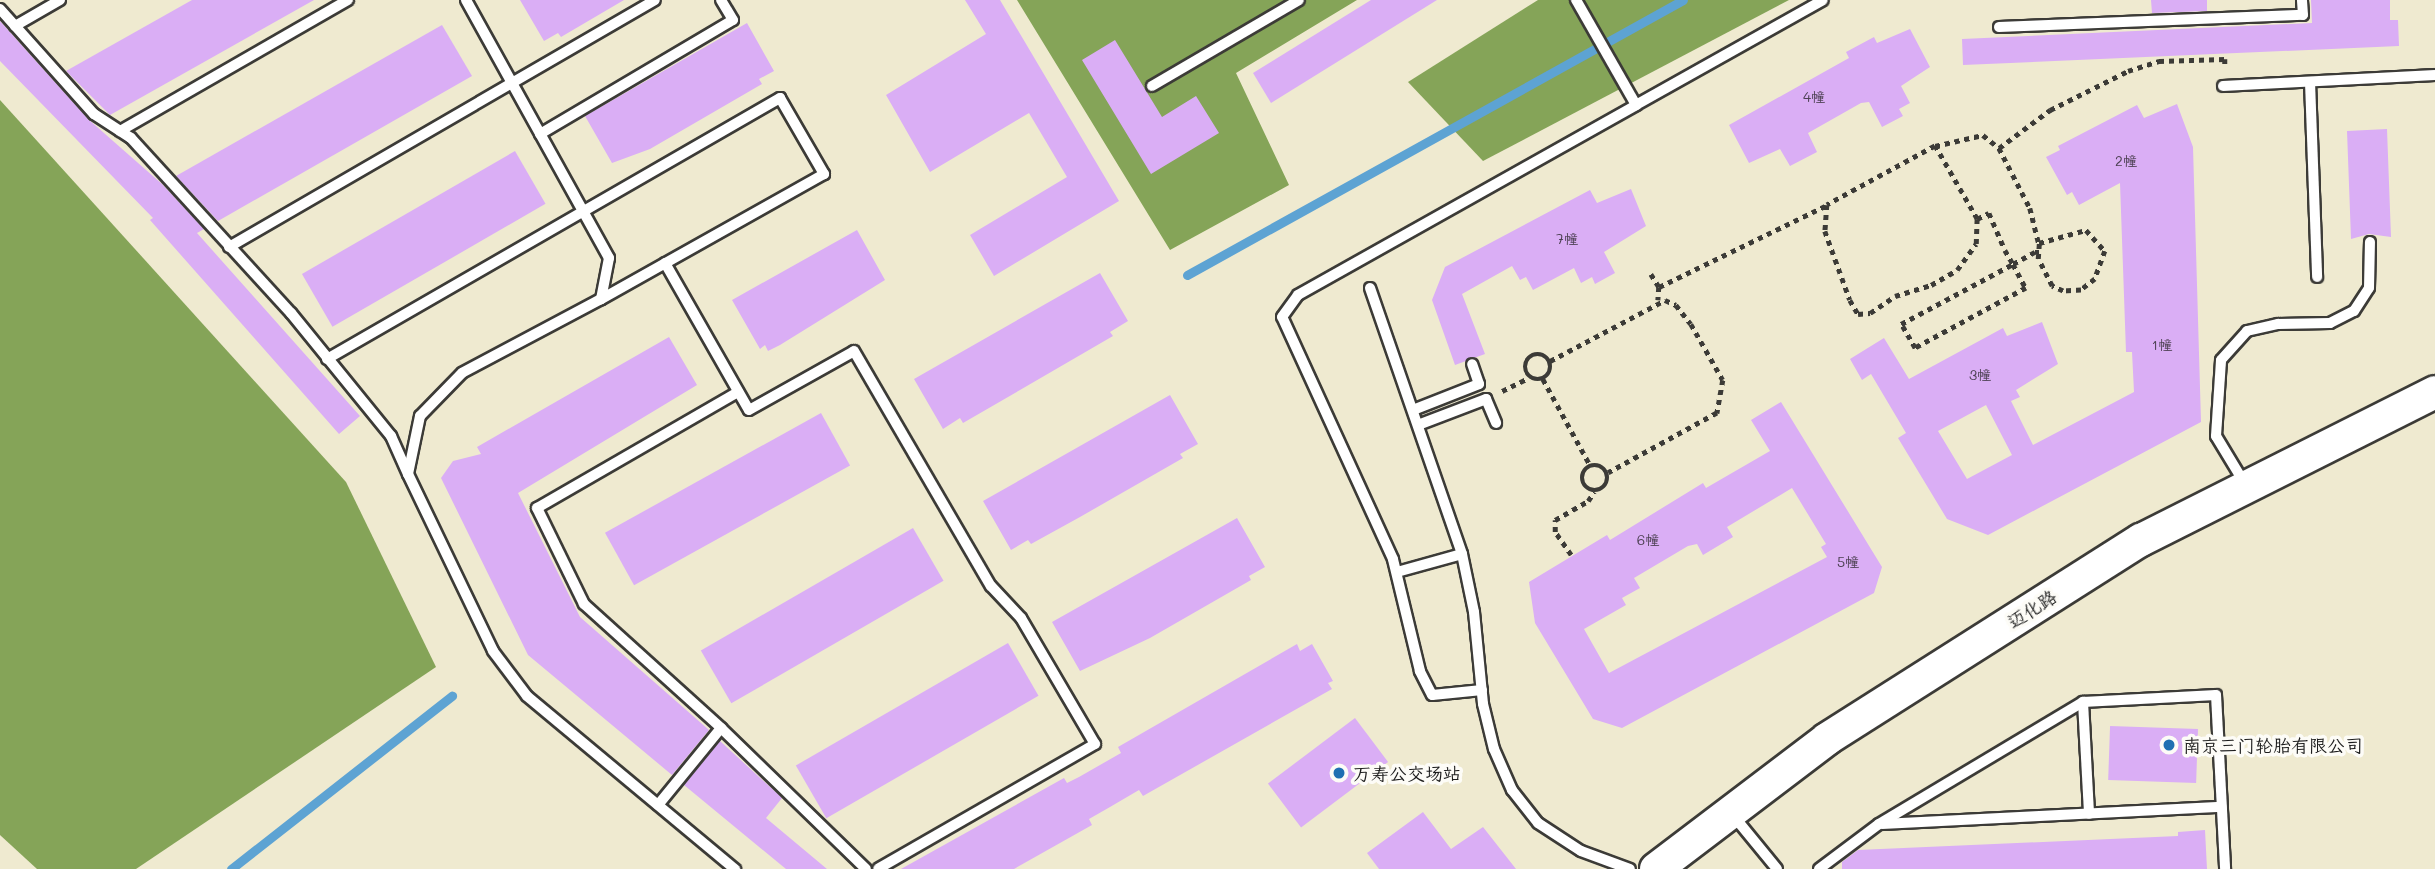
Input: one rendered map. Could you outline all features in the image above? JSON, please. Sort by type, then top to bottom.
[{"type":"street","name":"迈化路","points":[[1656,869],[1729,810],[1827,739],[2141,540],[2435,392]]},
{"type":"lane","points":[[15,26],[60,0]]},
{"type":"lane","points":[[120,131],[348,0]]},
{"type":"lane","points":[[466,0],[609,258],[601,299]]},
{"type":"lane","points":[[229,247],[655,0]]},
{"type":"lane","points":[[540,134],[733,20],[721,0]]},
{"type":"lane","points":[[1152,86],[1299,0]]},
{"type":"lane","points":[[1576,0],[1636,104]]},
{"type":"lane","points":[[1482,690],[1432,695],[1420,671],[1397,572],[1282,317],[1298,295],[1823,0]]},
{"type":"lane","points":[[1999,27],[2303,15],[2302,0]]},
{"type":"lane","points":[[0,9],[94,114],[120,131],[229,247],[391,436],[493,651],[527,696],[735,869]]},
{"type":"lane","points":[[2225,86],[2435,75]]},
{"type":"lane","points":[[2310,82],[2317,277]]},
{"type":"lane","points":[[327,359],[780,98],[824,174],[601,299],[462,373],[420,416],[408,474]]},
{"type":"lane","points":[[2247,486],[2216,436],[2221,360],[2247,331],[2278,324],[2330,323],[2354,311],[2369,288],[2370,242]]},
{"type":"lane","points":[[666,263],[748,410],[854,351],[991,586],[1021,618],[1096,744],[878,869]]},
{"type":"lane","points":[[1370,288],[1462,554],[1482,690],[1494,749],[1512,790],[1538,823],[1581,851],[1630,869]]},
{"type":"lane","points":[[1472,364],[1496,423]]},
{"type":"lane","points":[[1413,410],[1479,384]]},
{"type":"lane","points":[[738,392],[537,508],[584,604],[721,728],[866,869]]},
{"type":"lane","points":[[1418,425],[1486,399]]},
{"type":"lane","points":[[1397,572],[1462,554]]},
{"type":"lane","points":[[1819,869],[1879,824],[2083,702],[2216,695],[2225,869]]},
{"type":"lane","points":[[2083,702],[2089,814]]},
{"type":"lane","points":[[658,805],[721,728]]},
{"type":"lane","points":[[1879,824],[2222,807]]},
{"type":"lane","points":[[1729,810],[1777,869]]},
{"type":"path","points":[[1999,148],[2050,110],[2159,61],[2225,59],[2225,86]]},
{"type":"path","points":[[1659,287],[1828,205],[1935,146],[1983,135],[1999,148],[2030,208],[2039,252],[2052,286],[2063,291],[2081,290],[2095,279],[2105,251],[2086,230],[2039,243]]},
{"type":"path","points":[[1828,205],[1828,247],[1858,314],[1870,313],[1895,296],[1931,285],[1957,270],[1976,244],[1977,219],[1935,146]]},
{"type":"path","points":[[1977,219],[1989,213],[2013,264],[2026,288],[1915,348],[1902,324],[2013,264],[2039,252]]},
{"type":"path","points":[[1651,274],[1659,287],[1658,300]]},
{"type":"path","points":[[1550,361],[1658,300],[1676,305],[1723,380],[1717,413],[1608,472]]},
{"type":"path","points":[[1529,378],[1526,359],[1539,353],[1550,361],[1551,368],[1543,379]]},
{"type":"path","points":[[1486,399],[1529,378],[1543,379]]},
{"type":"path","points":[[1543,379],[1590,466]]},
{"type":"path","points":[[1594,492],[1587,489],[1582,476],[1590,466],[1597,464],[1608,472]]},
{"type":"path","points":[[1571,555],[1555,533],[1555,520],[1588,501],[1594,492],[1606,486],[1608,472]]},
{"type":"green space","points":[[1017,0],[1357,0],[1236,73],[1289,185],[1170,250]]},
{"type":"green space","points":[[1538,0],[1789,0],[1483,161],[1408,82]]},
{"type":"green space","points":[[0,100],[346,482],[436,667],[136,869],[37,869],[0,835]]},
{"type":"building","points":[[192,0],[314,0],[110,115],[66,71]]},
{"type":"building","points":[[520,0],[624,0],[561,37],[558,33],[544,41]]},
{"type":"building","points":[[965,0],[1000,0],[1119,201],[994,276],[970,235],[1067,177],[1029,113],[930,172],[886,95],[986,34]]},
{"type":"building","points":[[1371,0],[1437,0],[1271,103],[1253,73]]},
{"type":"building","points":[[2151,0],[2207,0],[2207,11],[2152,13]]},
{"type":"building","points":[[2311,0],[2390,0],[2390,20],[2398,20],[2399,46],[1963,65],[1962,39],[2312,23]]},
{"type":"building","points":[[0,21],[88,119],[162,184],[204,229],[197,233],[360,416],[339,434],[150,220],[153,218],[0,61]]},
{"type":"building","points":[[747,23],[774,71],[759,79],[762,84],[650,149],[612,163],[585,116]]},
{"type":"building","points":[[442,25],[472,76],[218,221],[176,176]]},
{"type":"building","points":[[1910,29],[1930,67],[1901,86],[1910,103],[1899,109],[1903,116],[1882,127],[1869,102],[1861,103],[1808,133],[1817,152],[1790,166],[1780,149],[1749,163],[1729,125],[1849,58],[1846,52],[1874,37],[1877,43]]},
{"type":"building","points":[[1115,40],[1162,117],[1196,96],[1219,133],[1151,174],[1082,60]]},
{"type":"building","points":[[2177,104],[2193,147],[2201,422],[1988,535],[1947,519],[1898,438],[1906,433],[1871,374],[1862,380],[1850,359],[1884,338],[1909,379],[2003,328],[2007,336],[2042,322],[2058,364],[2016,390],[2020,397],[2011,401],[2033,445],[2134,392],[2132,352],[2126,352],[2120,183],[2079,205],[2072,192],[2067,195],[2046,157],[2060,150],[2058,146],[2137,105],[2144,118]],"holes":[[[1986,405],[2012,455],[1967,479],[1938,431]]]},
{"type":"building","points":[[2387,129],[2391,237],[2369,234],[2351,239],[2347,131]]},
{"type":"building","points":[[515,151],[546,204],[332,327],[302,274]]},
{"type":"building","points":[[1631,189],[1646,226],[1604,252],[1615,273],[1595,284],[1592,277],[1581,283],[1574,268],[1533,290],[1526,277],[1520,280],[1512,266],[1462,294],[1485,354],[1455,365],[1432,300],[1445,267],[1590,190],[1597,203]]},
{"type":"building","points":[[857,230],[885,280],[780,345],[768,351],[765,345],[760,349],[732,300]]},
{"type":"building","points":[[1100,273],[1128,321],[1110,332],[1113,336],[963,423],[960,418],[943,429],[914,379]]},
{"type":"building","points":[[669,337],[697,385],[518,493],[580,617],[709,730],[672,775],[528,655],[441,478],[453,461],[481,454],[477,447]]},
{"type":"building","points":[[1170,395],[1198,444],[1180,454],[1183,458],[1080,517],[1031,544],[1028,540],[1011,550],[983,501]]},
{"type":"building","points":[[1781,402],[1882,567],[1874,593],[1622,728],[1593,719],[1535,623],[1529,582],[1607,535],[1610,540],[1703,483],[1706,488],[1770,451],[1751,420]],"holes":[[[1792,488],[1826,544],[1821,547],[1827,557],[1609,673],[1584,629],[1626,605],[1622,598],[1640,588],[1634,578],[1688,546],[1697,544],[1703,555],[1733,537],[1727,527]]]},
{"type":"building","points":[[821,413],[850,465],[634,585],[605,533]]},
{"type":"building","points":[[1237,518],[1265,567],[1249,576],[1251,580],[1150,638],[1080,671],[1052,622]]},
{"type":"building","points":[[913,528],[944,581],[731,703],[701,650]]},
{"type":"building","points":[[1008,643],[1038,696],[826,818],[796,766]]},
{"type":"building","points":[[1297,644],[1300,651],[1312,644],[1333,681],[1328,683],[1332,689],[1143,796],[1139,790],[1089,819],[1092,825],[1014,869],[901,869],[1064,778],[1067,783],[1079,777],[1121,753],[1118,747]]},
{"type":"building","points":[[1355,718],[1388,762],[1301,828],[1268,784]]},
{"type":"building","points":[[2110,726],[2198,729],[2196,783],[2108,780]]},
{"type":"building","points":[[720,741],[782,798],[766,818],[827,869],[786,869],[684,785]]},
{"type":"building","points":[[1423,812],[1451,849],[1483,827],[1516,869],[1379,869],[1367,853]]},
{"type":"building","points":[[2205,830],[2207,869],[1842,869],[1842,862],[1858,850],[2178,836],[2178,832]]},
{"type":"waterway","points":[[1187,275],[1683,0]]},
{"type":"waterway","points":[[231,869],[452,696]]},
{"type":"place","name":"南京三门轮胎有限公司","points":[[2169,745]]},
{"type":"place","name":"万寿公交场站","points":[[1339,773]]}]
